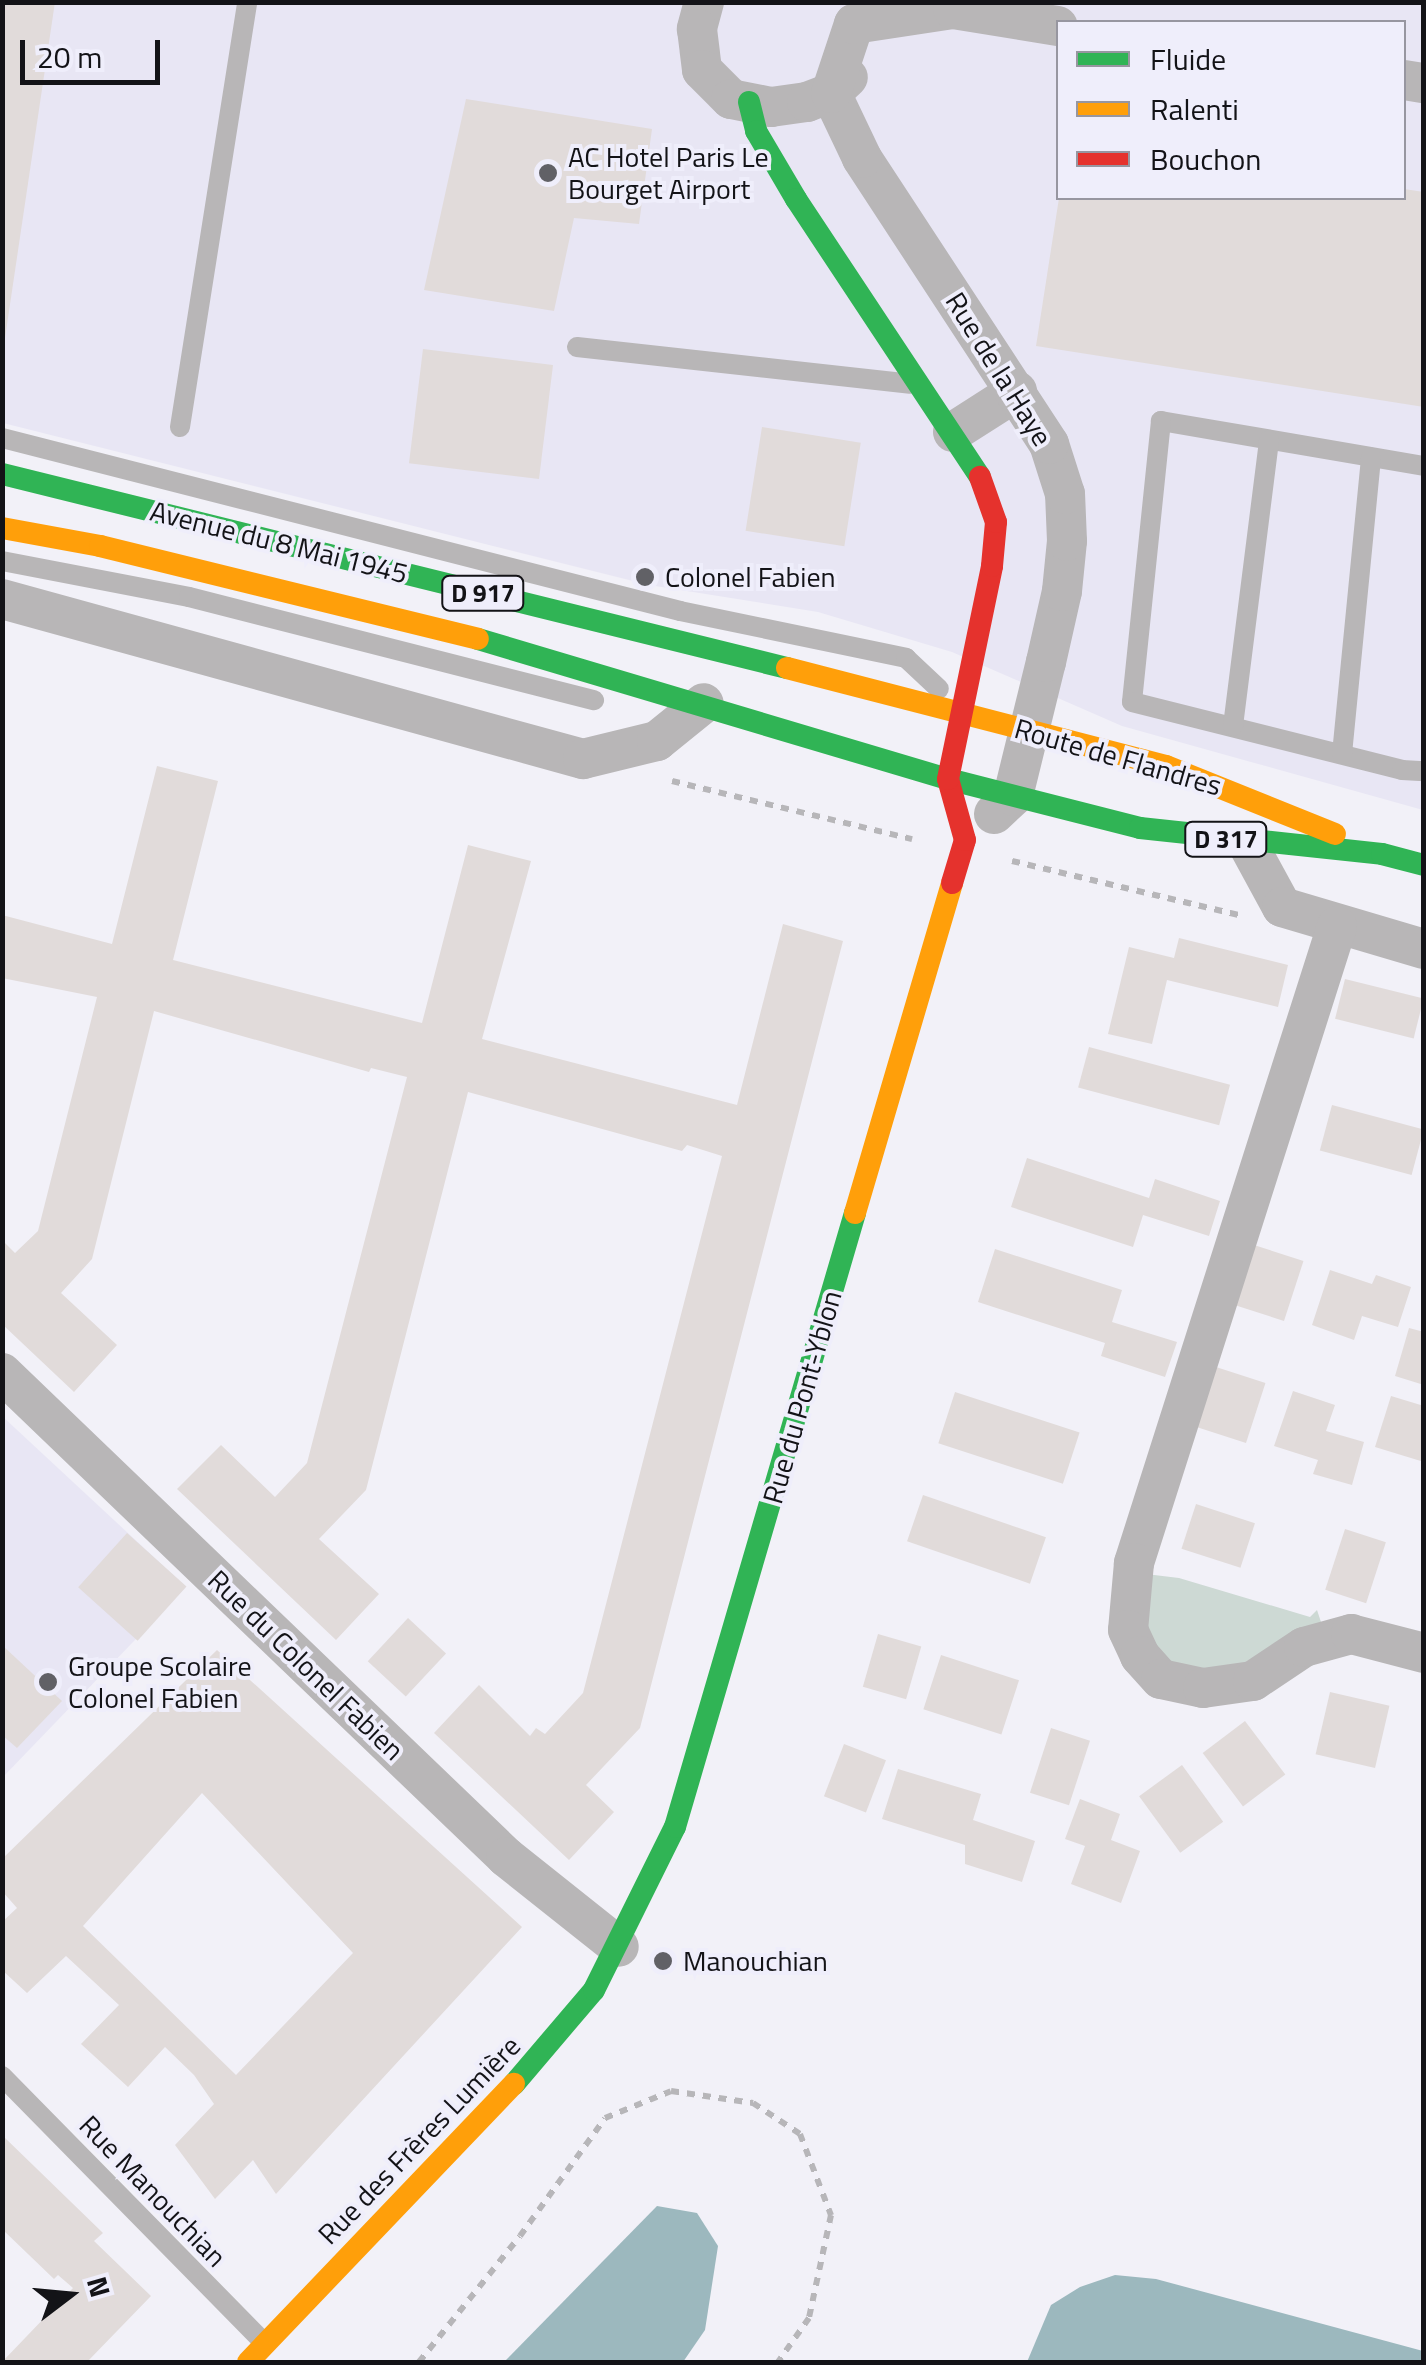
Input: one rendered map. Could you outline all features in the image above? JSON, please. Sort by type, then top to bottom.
[{"type":"main road","points":[[749,102],[756,131],[796,199],[978,470],[996,522],[992,566],[948,779],[965,840]]},
{"type":"main road","name":"Avenue du 8 Mai 1945","points":[[2,474],[963,711]]},
{"type":"main road","name":"Avenue du 8 Mai 1945","points":[[2,528],[394,615],[686,718],[948,779]]},
{"type":"main road","name":"Route de Flandres","points":[[963,711],[1166,766],[1242,793],[1382,854]]},
{"type":"main road","name":"Route de Flandres","points":[[948,779],[1140,828],[1382,854],[1424,865]]},
{"type":"main road","name":"Rue du Pont-Yblon","points":[[619,1947],[675,1828],[965,840]]},
{"type":"main road","name":"Rue des Frères Lumière","points":[[248,2362],[550,2046],[594,1990],[619,1947]]},
{"type":"street","points":[[704,2],[697,29],[702,70],[731,99],[771,107],[831,93],[851,13],[952,9],[1056,26]]},
{"type":"street","name":"Rue de la Haye","points":[[831,93],[862,158],[1049,444],[1065,494],[1067,541],[1062,592],[1031,732]]},
{"type":"street","points":[[953,432],[1016,391]]},
{"type":"street","points":[[2,599],[583,759],[658,740],[686,718]]},
{"type":"street","points":[[965,840],[1013,796],[1031,732]]},
{"type":"street","points":[[1246,840],[1282,908],[1424,949]]},
{"type":"street","points":[[1336,926],[1134,1563],[1128,1630],[1140,1656],[1161,1679],[1203,1688],[1253,1681],[1304,1647],[1351,1634],[1424,1653]]},
{"type":"street","name":"Rue du Colonel Fabien","points":[[2,1374],[506,1857],[619,1947]]},
{"type":"lane","points":[[180,428],[247,2]]},
{"type":"lane","points":[[577,347],[922,385]]},
{"type":"lane","points":[[1424,466],[1161,422],[1132,702],[1402,770],[1424,771]]},
{"type":"lane","points":[[2,438],[680,611],[906,658],[963,711]]},
{"type":"lane","points":[[1233,726],[1269,440]]},
{"type":"lane","points":[[1342,754],[1371,457]]},
{"type":"lane","points":[[2,560],[188,597],[623,708]]},
{"type":"lane","points":[[859,776],[890,783],[948,779]]},
{"type":"lane","name":"Rue Manouchian","points":[[2,2076],[265,2344]]},
{"type":"path","points":[[419,2362],[464,2309],[605,2118],[671,2091],[753,2103],[800,2134],[831,2215],[809,2318],[778,2362]]},
{"type":"shaded area","points":[[3,3],[1423,3],[1423,810],[1122,726],[952,652],[818,612],[649,585],[3,423]]},
{"type":"shaded area","name":"Groupe Scolaire Colonel Fabien","points":[[2,1416],[186,1587],[3,1777],[2,1777]]},
{"type":"shaded area","points":[[1146,1574],[1179,1578],[1310,1617],[1317,1610],[1321,1622],[1217,1677],[1166,1660],[1144,1629]]},
{"type":"water","points":[[657,2206],[697,2213],[718,2246],[705,2330],[683,2362],[504,2362]]},
{"type":"water","points":[[1115,2275],[1156,2279],[1423,2351],[1423,2362],[1027,2362],[1051,2305],[1080,2287]]},
{"type":"building","points":[[2,2],[55,2],[5,338],[2,338]]},
{"type":"building","name":"AC Hotel Paris Le Bourget Airport","points":[[466,99],[652,129],[639,224],[574,218],[554,311],[424,290]]},
{"type":"building","points":[[1406,189],[1424,192],[1424,407],[1036,346],[1059,200],[1406,200]]},
{"type":"building","points":[[423,349],[553,365],[539,479],[409,463]]},
{"type":"building","points":[[762,427],[861,443],[844,546],[746,531]]},
{"type":"building","points":[[157,766],[218,781],[173,960],[422,1023],[468,845],[531,861],[482,1039],[737,1105],[783,924],[843,941],[640,1728],[586,1785],[614,1812],[569,1860],[434,1733],[479,1685],[530,1736],[536,1728],[545,1734],[583,1693],[722,1156],[687,1145],[682,1151],[468,1092],[366,1490],[319,1539],[379,1594],[336,1640],[177,1489],[221,1445],[275,1497],[307,1463],[407,1077],[371,1068],[369,1072],[154,1011],[92,1259],[61,1293],[117,1345],[74,1392],[2,1324],[2,1240],[15,1253],[38,1231],[97,997],[2,978],[2,915],[112,944]]},
{"type":"building","points":[[1179,938],[1288,965],[1278,1007],[1167,980],[1152,1044],[1108,1034],[1129,947],[1174,958]]},
{"type":"building","points":[[1345,979],[1424,999],[1414,1038],[1335,1019]]},
{"type":"building","points":[[1089,1047],[1230,1085],[1219,1125],[1078,1088]]},
{"type":"building","points":[[1332,1105],[1424,1130],[1412,1175],[1320,1150]]},
{"type":"building","points":[[1027,1158],[1149,1198],[1155,1179],[1220,1201],[1209,1236],[1143,1215],[1133,1247],[1011,1207]]},
{"type":"building","points":[[1254,1245],[1303,1261],[1284,1321],[1235,1305]]},
{"type":"building","points":[[995,1249],[1122,1290],[1112,1322],[1177,1342],[1165,1377],[1101,1356],[1105,1343],[978,1302]]},
{"type":"building","points":[[1330,1270],[1372,1284],[1376,1275],[1411,1287],[1398,1327],[1362,1316],[1354,1340],[1312,1325]]},
{"type":"building","points":[[1409,1328],[1424,1332],[1424,1385],[1395,1376]]},
{"type":"building","points":[[1216,1367],[1265,1383],[1246,1443],[1197,1427]]},
{"type":"building","points":[[1293,1391],[1335,1405],[1326,1431],[1364,1442],[1352,1485],[1313,1474],[1318,1460],[1274,1446]]},
{"type":"building","points":[[955,1392],[1080,1432],[1063,1484],[938,1443]]},
{"type":"building","points":[[1391,1396],[1424,1406],[1424,1462],[1375,1447]]},
{"type":"building","points":[[923,1495],[1046,1537],[1030,1584],[907,1541]]},
{"type":"building","points":[[1196,1504],[1255,1523],[1240,1568],[1181,1549]]},
{"type":"building","points":[[1345,1529],[1386,1542],[1366,1603],[1325,1590]]},
{"type":"building","points":[[127,1533],[186,1587],[138,1641],[78,1587]]},
{"type":"building","points":[[408,1618],[446,1653],[406,1697],[368,1661]]},
{"type":"building","points":[[878,1634],[921,1646],[906,1699],[863,1687]]},
{"type":"building","points":[[2,1645],[62,1701],[17,1748],[2,1735]]},
{"type":"building","points":[[217,1650],[522,1927],[276,2194],[253,2160],[215,2199],[175,2145],[214,2104],[194,2075],[165,2047],[128,2087],[81,2044],[119,2005],[66,1956],[27,1993],[2,1970],[2,1922],[17,1908],[2,1891],[2,1859]],"holes":[[[202,1793],[353,1953],[236,2075],[83,1926]]]},
{"type":"building","points":[[941,1655],[1019,1680],[1001,1735],[923,1709]]},
{"type":"building","points":[[1330,1692],[1389,1706],[1375,1768],[1316,1754]]},
{"type":"building","points":[[1245,1721],[1285,1775],[1243,1806],[1203,1753]]},
{"type":"building","points":[[1051,1728],[1090,1741],[1069,1805],[1030,1793]]},
{"type":"building","points":[[844,1744],[886,1760],[866,1812],[824,1796]]},
{"type":"building","points":[[1182,1765],[1223,1822],[1180,1853],[1139,1796]]},
{"type":"building","points":[[898,1769],[981,1794],[973,1820],[1035,1841],[1022,1882],[965,1864],[965,1845],[882,1819]]},
{"type":"building","points":[[1080,1799],[1120,1814],[1111,1840],[1140,1851],[1121,1903],[1071,1884],[1085,1846],[1065,1839]]},
{"type":"building","points":[[2,2135],[103,2233],[94,2241],[151,2296],[87,2362],[2,2362],[73,2288],[58,2275],[54,2279],[2,2229]]},
{"type":"traffic: fast","points":[[749,102],[756,131],[796,199],[980,477]]},
{"type":"traffic: fast","points":[[2,474],[787,668]]},
{"type":"traffic: fast","points":[[478,639],[948,779],[1140,828],[1382,854],[1424,865]]},
{"type":"traffic: fast","points":[[514,2084],[594,1990],[675,1827],[855,1213]]},
{"type":"traffic: slow","points":[[2,528],[100,546],[478,639]]},
{"type":"traffic: slow","points":[[787,668],[1166,766],[1335,834]]},
{"type":"traffic: slow","points":[[855,1213],[952,883]]},
{"type":"traffic: slow","points":[[248,2362],[514,2084]]},
{"type":"traffic: jam","points":[[952,883],[965,840],[948,779],[992,566],[996,522],[980,477]]},
{"type":"place","name":"AC Hotel Paris Le Bourget Airport","points":[[548,173]]},
{"type":"place","name":"Colonel Fabien","points":[[645,577]]},
{"type":"place","name":"Groupe Scolaire Colonel Fabien","points":[[48,1682]]},
{"type":"place","name":"Manouchian","points":[[663,1961]]}]
